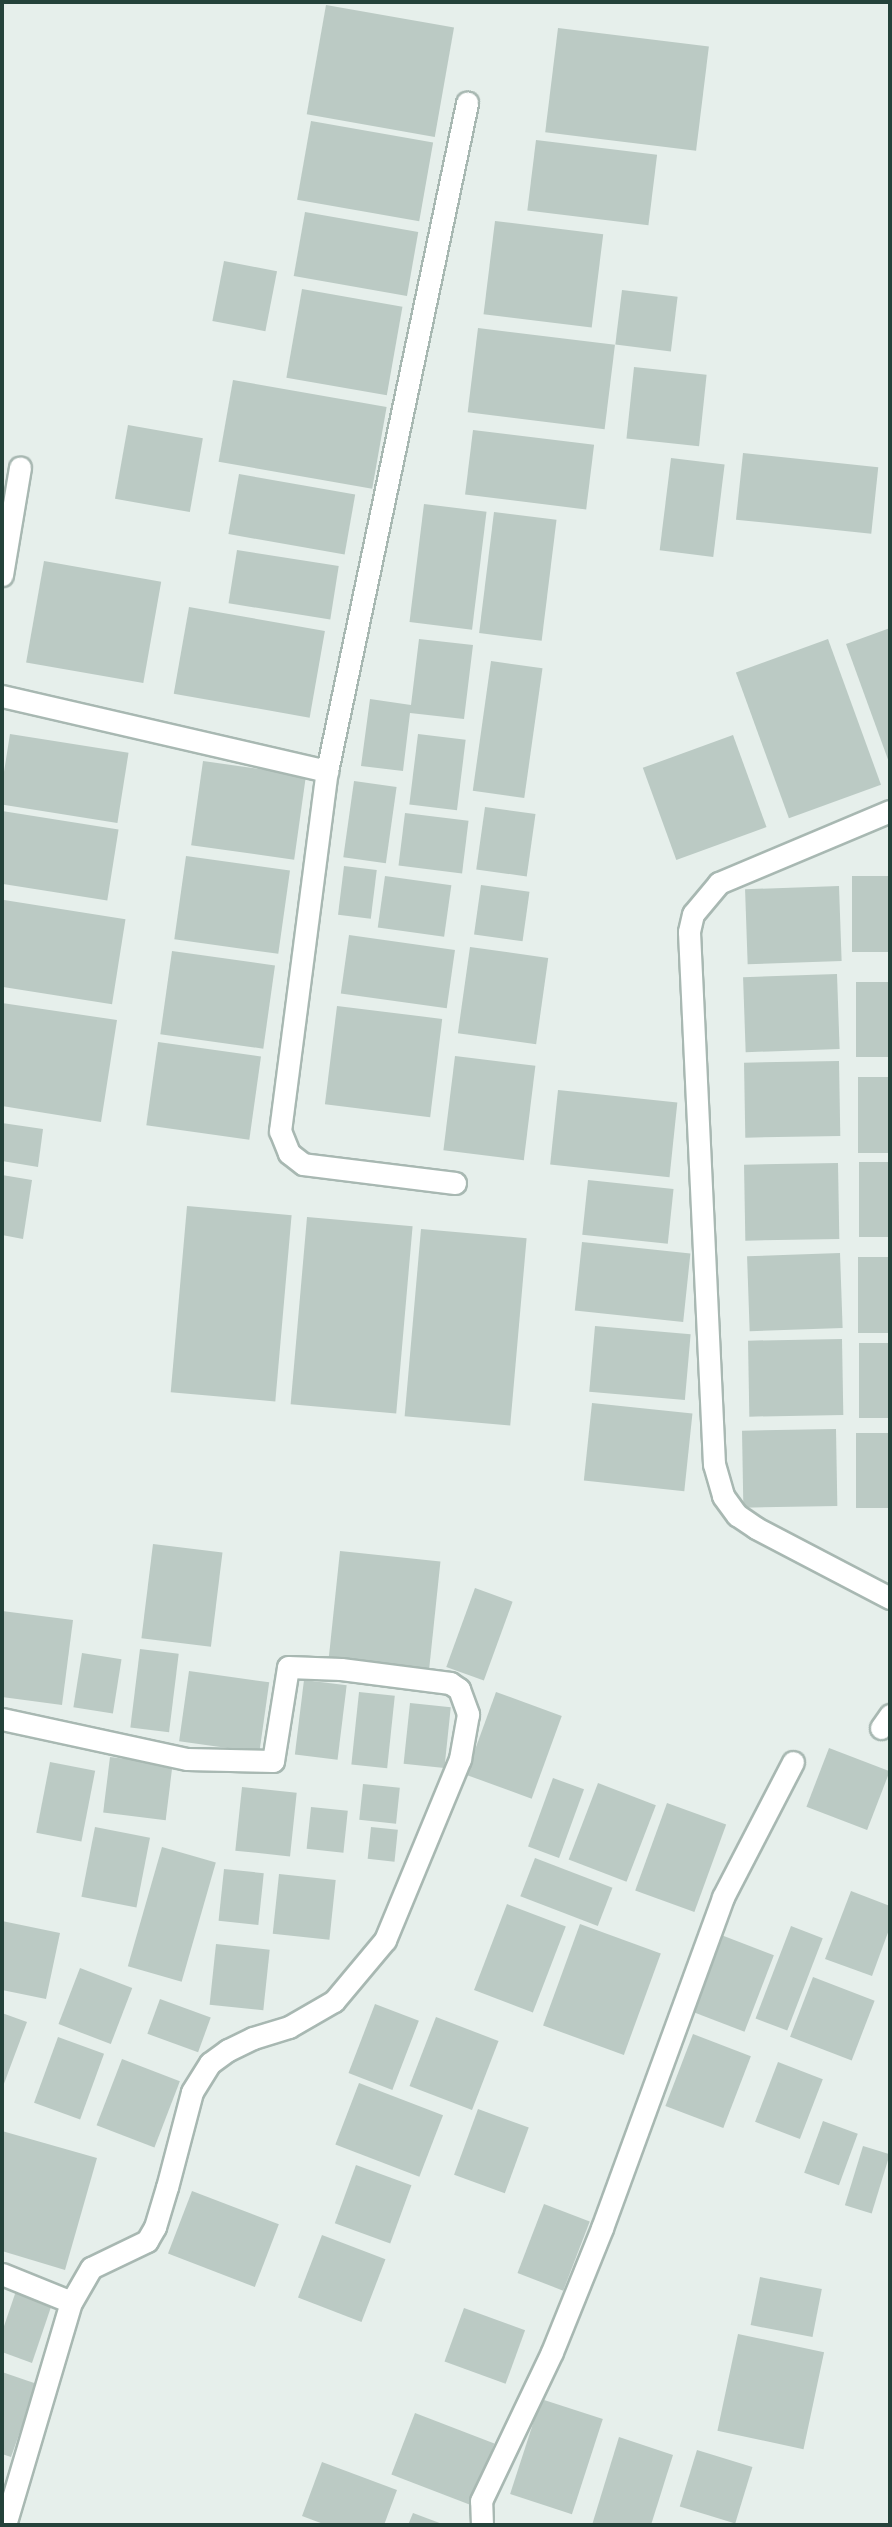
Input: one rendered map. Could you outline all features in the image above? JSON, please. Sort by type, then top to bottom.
[{"type":"street","points":[[455,1184],[303,1164],[289,1153],[280,1131],[327,771],[467,103]]},
{"type":"street","points":[[2,576],[20,468]]},
{"type":"street","points":[[2,696],[327,771]]},
{"type":"street","points":[[890,811],[719,883],[693,914],[689,932],[713,1464],[723,1496],[737,1515],[756,1528],[890,1598]]},
{"type":"street","points":[[2,1719],[187,1759],[273,1761],[288,1667],[341,1670],[450,1683],[459,1689],[468,1714],[460,1759],[386,1940],[334,2001],[289,2027],[253,2038],[228,2050],[210,2063],[192,2092],[155,2227],[147,2241],[91,2268],[71,2302],[5,2525]]},
{"type":"street","points":[[482,2525],[481,2501],[552,2352],[597,2240],[723,1897],[793,1762]]},
{"type":"street","points":[[2,2274],[71,2302]]},
{"type":"building","points":[[326,5],[454,28],[435,137],[307,114]]},
{"type":"building","points":[[558,28],[709,47],[696,151],[545,132]]},
{"type":"building","points":[[311,121],[433,143],[419,221],[297,200]]},
{"type":"building","points":[[536,140],[657,155],[648,225],[527,210]]},
{"type":"building","points":[[305,212],[418,232],[407,296],[294,276]]},
{"type":"building","points":[[495,221],[603,234],[592,328],[484,314]]},
{"type":"building","points":[[224,261],[277,271],[265,331],[212,321]]},
{"type":"building","points":[[302,289],[402,307],[387,395],[286,378]]},
{"type":"building","points":[[622,290],[678,297],[671,351],[615,345]]},
{"type":"building","points":[[478,328],[615,345],[605,429],[468,412]]},
{"type":"building","points":[[634,367],[707,375],[699,446],[626,439]]},
{"type":"building","points":[[233,380],[387,407],[372,489],[219,462]]},
{"type":"building","points":[[128,425],[203,438],[190,512],[115,499]]},
{"type":"building","points":[[473,430],[594,445],[586,509],[465,495]]},
{"type":"building","points":[[743,453],[878,467],[871,534],[736,520]]},
{"type":"building","points":[[671,458],[725,465],[713,557],[660,550]]},
{"type":"building","points":[[239,474],[355,494],[345,555],[228,534]]},
{"type":"building","points":[[424,504],[487,512],[472,630],[409,622]]},
{"type":"building","points":[[494,512],[557,520],[542,641],[479,633]]},
{"type":"building","points":[[237,550],[339,566],[330,619],[229,603]]},
{"type":"building","points":[[44,561],[161,582],[143,683],[26,662]]},
{"type":"building","points":[[189,607],[325,631],[310,718],[174,694]]},
{"type":"building","points":[[890,628],[890,765],[846,644]]},
{"type":"building","points":[[419,639],[473,645],[464,719],[410,713],[403,771],[361,766],[370,699],[411,705]]},
{"type":"building","points":[[828,639],[881,785],[789,818],[736,673]]},
{"type":"building","points":[[491,661],[542,668],[524,798],[473,791]]},
{"type":"building","points":[[10,734],[129,753],[117,823],[2,805],[2,785]]},
{"type":"building","points":[[418,734],[466,740],[457,810],[409,804]]},
{"type":"building","points":[[733,735],[767,827],[676,860],[643,768]]},
{"type":"building","points":[[203,761],[306,775],[294,860],[191,845]]},
{"type":"building","points":[[354,781],[397,787],[386,863],[343,857]]},
{"type":"building","points":[[485,807],[536,814],[527,876],[476,869]]},
{"type":"building","points":[[2,811],[119,829],[107,901],[2,884]]},
{"type":"building","points":[[405,813],[469,821],[462,873],[399,866]]},
{"type":"building","points":[[186,856],[290,871],[278,954],[174,939]]},
{"type":"building","points":[[344,866],[377,870],[371,919],[338,915]]},
{"type":"building","points":[[385,876],[451,885],[444,937],[378,927]]},
{"type":"building","points":[[852,876],[890,876],[890,952],[852,952]]},
{"type":"building","points":[[481,885],[530,892],[523,941],[474,935]]},
{"type":"building","points":[[839,886],[842,961],[748,964],[745,889]]},
{"type":"building","points":[[4,900],[125,919],[112,1004],[2,987]]},
{"type":"building","points":[[349,935],[455,950],[447,1008],[341,993]]},
{"type":"building","points":[[470,947],[548,958],[536,1044],[458,1033]]},
{"type":"building","points":[[172,951],[275,965],[263,1049],[160,1034]]},
{"type":"building","points":[[837,974],[840,1049],[746,1052],[743,977]]},
{"type":"building","points":[[856,982],[890,982],[890,1057],[856,1057]]},
{"type":"building","points":[[2,1003],[117,1020],[101,1122],[2,1106]]},
{"type":"building","points":[[337,1006],[442,1019],[430,1117],[325,1104]]},
{"type":"building","points":[[158,1042],[261,1056],[249,1140],[146,1125]]},
{"type":"building","points":[[455,1056],[535,1066],[524,1160],[443,1150]]},
{"type":"building","points":[[839,1061],[840,1136],[745,1138],[744,1063]]},
{"type":"building","points":[[858,1077],[890,1077],[890,1153],[858,1153]]},
{"type":"building","points":[[558,1090],[677,1103],[670,1177],[550,1165]]},
{"type":"building","points":[[2,1123],[43,1129],[38,1167],[2,1161]]},
{"type":"building","points":[[859,1162],[890,1162],[890,1237],[859,1237]]},
{"type":"building","points":[[838,1163],[839,1239],[745,1241],[744,1165]]},
{"type":"building","points":[[2,1175],[32,1180],[23,1239],[2,1235]]},
{"type":"building","points":[[588,1180],[674,1189],[668,1244],[582,1235]]},
{"type":"building","points":[[187,1206],[292,1215],[275,1401],[171,1392]]},
{"type":"building","points":[[307,1217],[413,1226],[396,1414],[291,1404]]},
{"type":"building","points":[[421,1229],[527,1238],[510,1426],[405,1416]]},
{"type":"building","points":[[582,1242],[690,1253],[683,1322],[575,1311]]},
{"type":"building","points":[[840,1253],[843,1328],[750,1331],[747,1256]]},
{"type":"building","points":[[858,1257],[890,1257],[890,1333],[858,1333]]},
{"type":"building","points":[[595,1326],[691,1334],[685,1400],[589,1392]]},
{"type":"building","points":[[842,1339],[843,1415],[749,1417],[748,1341]]},
{"type":"building","points":[[859,1343],[890,1343],[890,1418],[859,1418]]},
{"type":"building","points":[[592,1403],[692,1414],[684,1491],[584,1481]]},
{"type":"building","points":[[836,1429],[837,1506],[743,1508],[742,1431]]},
{"type":"building","points":[[856,1433],[890,1433],[890,1508],[856,1508]]},
{"type":"building","points":[[153,1544],[222,1553],[211,1647],[141,1638]]},
{"type":"building","points":[[340,1551],[440,1562],[429,1670],[329,1659]]},
{"type":"building","points":[[475,1588],[513,1602],[484,1681],[446,1667]]},
{"type":"building","points":[[2,1611],[73,1620],[62,1705],[2,1697]]},
{"type":"building","points":[[140,1649],[179,1654],[169,1732],[130,1727]]},
{"type":"building","points":[[82,1653],[122,1659],[113,1714],[73,1707]]},
{"type":"building","points":[[189,1671],[269,1682],[259,1753],[179,1741]]},
{"type":"building","points":[[304,1680],[347,1685],[338,1760],[295,1754]]},
{"type":"building","points":[[359,1692],[395,1696],[387,1768],[351,1765]]},
{"type":"building","points":[[496,1692],[562,1716],[532,1799],[466,1775]]},
{"type":"building","points":[[410,1703],[451,1707],[444,1768],[404,1764]]},
{"type":"building","points":[[829,1748],[890,1771],[867,1830],[806,1807]]},
{"type":"building","points":[[110,1757],[173,1765],[166,1820],[103,1813]]},
{"type":"building","points":[[50,1762],[95,1771],[81,1841],[36,1833]]},
{"type":"building","points":[[553,1778],[584,1789],[559,1858],[528,1847]]},
{"type":"building","points":[[598,1783],[656,1805],[626,1882],[569,1860]]},
{"type":"building","points":[[363,1784],[400,1788],[396,1824],[359,1820]]},
{"type":"building","points":[[242,1787],[297,1793],[290,1856],[235,1851]]},
{"type":"building","points":[[667,1803],[726,1825],[694,1912],[635,1890]]},
{"type":"building","points":[[311,1807],[348,1811],[343,1853],[307,1849]]},
{"type":"building","points":[[95,1827],[150,1838],[136,1907],[81,1897]]},
{"type":"building","points":[[371,1827],[398,1830],[395,1862],[368,1859]]},
{"type":"building","points":[[162,1847],[216,1862],[182,1982],[128,1966]]},
{"type":"building","points":[[535,1858],[612,1888],[598,1926],[520,1896]]},
{"type":"building","points":[[224,1869],[264,1873],[258,1925],[219,1921]]},
{"type":"building","points":[[279,1874],[336,1880],[329,1940],[273,1934]]},
{"type":"building","points":[[851,1891],[890,1906],[890,1927],[872,1976],[825,1959]]},
{"type":"building","points":[[507,1904],[566,1927],[533,2012],[474,1990]]},
{"type":"building","points":[[2,1921],[60,1933],[46,1999],[2,1990]]},
{"type":"building","points":[[580,1924],[661,1953],[624,2055],[543,2025]]},
{"type":"building","points":[[791,1926],[823,1938],[787,2031],[756,2018]]},
{"type":"building","points":[[716,1933],[774,1955],[744,2032],[687,2010]]},
{"type":"building","points":[[216,1944],[270,1950],[263,2010],[210,2005]]},
{"type":"building","points":[[80,1968],[132,1988],[111,2044],[58,2024]]},
{"type":"building","points":[[813,1977],[875,2001],[852,2060],[790,2037]]},
{"type":"building","points":[[160,1999],[211,2017],[198,2052],[147,2034]]},
{"type":"building","points":[[375,2004],[419,2021],[392,2090],[348,2073]]},
{"type":"building","points":[[2,2013],[27,2022],[2,2089]]},
{"type":"building","points":[[436,2017],[499,2041],[472,2110],[409,2086]]},
{"type":"building","points":[[693,2034],[751,2056],[723,2128],[665,2106]]},
{"type":"building","points":[[58,2037],[104,2054],[80,2120],[34,2103]]},
{"type":"building","points":[[122,2059],[180,2081],[154,2148],[97,2125]]},
{"type":"building","points":[[778,2062],[823,2079],[800,2139],[755,2122]]},
{"type":"building","points":[[359,2083],[443,2115],[419,2177],[335,2145]]},
{"type":"building","points":[[478,2109],[529,2127],[505,2193],[454,2175]]},
{"type":"building","points":[[823,2121],[858,2134],[839,2185],[804,2173]]},
{"type":"building","points":[[2,2131],[97,2158],[65,2270],[2,2251]]},
{"type":"building","points":[[863,2146],[890,2154],[872,2213],[845,2205]]},
{"type":"building","points":[[356,2165],[411,2185],[390,2243],[335,2223]]},
{"type":"building","points":[[192,2191],[279,2224],[255,2287],[168,2254]]},
{"type":"building","points":[[544,2204],[590,2222],[563,2291],[517,2273]]},
{"type":"building","points":[[322,2235],[385,2259],[361,2322],[298,2298]]},
{"type":"building","points":[[760,2277],[822,2289],[812,2337],[751,2325]]},
{"type":"building","points":[[16,2291],[52,2304],[32,2363],[2,2352],[2,2332]]},
{"type":"building","points":[[464,2308],[525,2330],[506,2384],[445,2362]]},
{"type":"building","points":[[738,2334],[824,2352],[803,2449],[717,2431]]},
{"type":"building","points":[[2,2372],[37,2384],[11,2457],[2,2454]]},
{"type":"building","points":[[541,2399],[603,2419],[572,2514],[510,2494]]},
{"type":"building","points":[[415,2413],[494,2443],[471,2505],[391,2475]]},
{"type":"building","points":[[619,2437],[673,2455],[651,2525],[592,2525]]},
{"type":"building","points":[[697,2450],[752,2467],[735,2523],[680,2506]]},
{"type":"building","points":[[322,2462],[397,2490],[384,2525],[326,2525],[302,2516]]},
{"type":"building","points":[[413,2513],[445,2525],[408,2525]]}]
